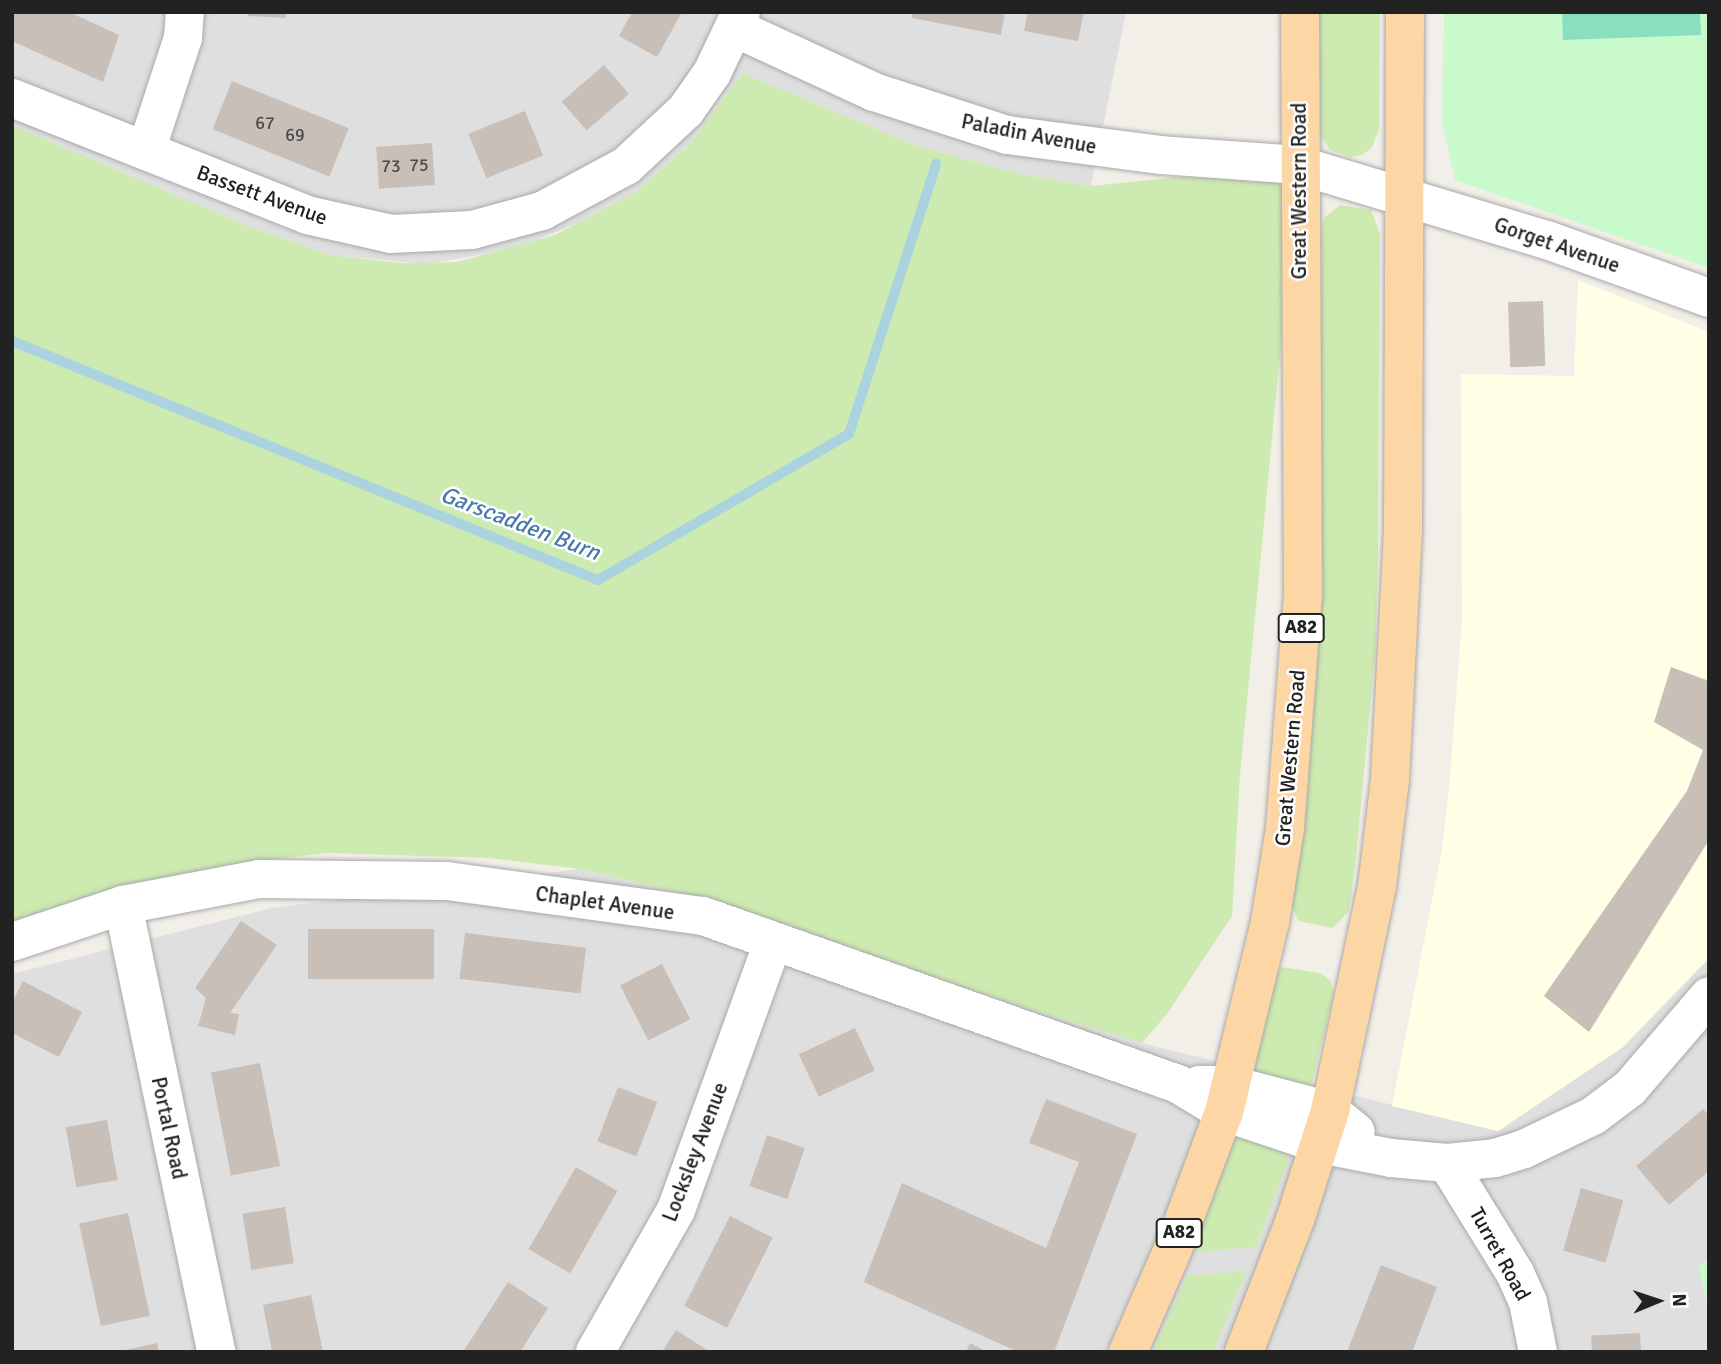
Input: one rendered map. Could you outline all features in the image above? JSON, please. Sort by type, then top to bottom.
[{"type":"main road","name":"Great Western Road","points":[[1128,1352],[1173,1249],[1228,1099],[1270,922],[1294,733],[1303,595],[1298,165],[1300,12]]},
{"type":"main road","points":[[1244,1352],[1325,1128],[1377,887],[1391,779],[1403,531],[1405,12]]},
{"type":"street","points":[[146,151],[183,38],[185,12]]},
{"type":"street","name":"Bassett Avenue","points":[[12,98],[307,215],[391,234],[485,228],[542,211],[626,166],[686,110],[738,20]]},
{"type":"street","name":"Paladin Avenue","points":[[738,20],[874,92],[1007,135],[1160,155],[1298,165],[1404,196]]},
{"type":"street","name":"Gorget Avenue","points":[[1404,196],[1709,298]]},
{"type":"street","name":"Chaplet Avenue","points":[[12,942],[123,905],[259,878],[447,881],[703,916],[1178,1084],[1325,1128]]},
{"type":"street","name":"Portal Road","points":[[123,905],[216,1352]]},
{"type":"street","name":"Locksley Avenue","points":[[594,1352],[676,1210],[774,942]]},
{"type":"street","points":[[1325,1128],[1391,1158],[1447,1163],[1495,1158],[1524,1149],[1592,1116],[1630,1088],[1709,996]]},
{"type":"street","name":"Turret Road","points":[[1447,1163],[1514,1273],[1528,1302],[1538,1352]]},
{"type":"shaded area","points":[[12,12],[1126,12],[1091,186],[1015,173],[912,144],[743,73],[689,145],[634,193],[598,215],[514,249],[426,264],[329,255],[243,224],[12,125]]},
{"type":"shaded area","points":[[1578,280],[1709,332],[1709,958],[1623,1047],[1498,1131],[1392,1106],[1442,849],[1449,790],[1462,619],[1461,374],[1574,376]]},
{"type":"shaded area","points":[[580,869],[717,902],[1020,1006],[1142,1043],[1498,1131],[1623,1047],[1709,958],[1709,1352],[12,1352],[12,974],[272,908]]},
{"type":"green space","points":[[1319,12],[1380,12],[1379,129],[1371,149],[1361,155],[1351,157],[1330,150],[1320,134]]},
{"type":"green space","points":[[1444,12],[1709,12],[1709,268],[1455,180],[1442,121]]},
{"type":"green space","points":[[1562,12],[1700,12],[1701,35],[1563,40]]},
{"type":"green space","points":[[743,73],[912,144],[1015,173],[1091,186],[1298,165],[1240,775],[1232,916],[1167,1014],[1142,1043],[1020,1006],[717,902],[580,869],[489,858],[328,853],[241,863],[12,942],[12,125],[243,224],[329,255],[401,263],[457,262],[555,235],[634,193],[689,145]]},
{"type":"green space","points":[[1340,205],[1371,210],[1380,234],[1378,557],[1375,653],[1356,858],[1349,911],[1333,928],[1298,921],[1292,906],[1318,436],[1321,227],[1325,217]]},
{"type":"green space","points":[[1282,967],[1320,973],[1330,980],[1334,993],[1312,1083],[1304,1092],[1259,1083],[1254,1071],[1274,979]]},
{"type":"green space","points":[[1241,1134],[1285,1151],[1288,1161],[1256,1247],[1194,1252],[1233,1140]]},
{"type":"green space","points":[[1709,1258],[1709,1312],[1699,1267]]},
{"type":"green space","points":[[1246,1271],[1213,1352],[1153,1352],[1187,1276]]},
{"type":"building","points":[[12,12],[69,12],[119,35],[103,82],[12,41]]},
{"type":"building","points":[[248,12],[286,12],[286,18],[248,16]]},
{"type":"building","points":[[632,12],[682,12],[657,57],[619,36]]},
{"type":"building","points":[[913,12],[1005,12],[1001,35],[912,18]]},
{"type":"building","points":[[1028,12],[1084,12],[1078,41],[1024,31]]},
{"type":"building","points":[[604,65],[629,94],[587,130],[562,102]]},
{"type":"building","points":[[232,81],[349,128],[329,176],[213,129]]},
{"type":"building","points":[[525,111],[543,156],[486,178],[468,134]]},
{"type":"building","points":[[432,143],[435,185],[379,189],[376,147]]},
{"type":"building","points":[[1543,301],[1545,366],[1510,367],[1508,302]]},
{"type":"building","points":[[1671,667],[1709,681],[1709,840],[1589,1032],[1544,996],[1687,791],[1703,750],[1654,722]]},
{"type":"building","points":[[241,921],[277,945],[230,1013],[239,1014],[235,1035],[198,1026],[206,998],[195,988]]},
{"type":"building","points":[[308,929],[434,929],[434,979],[308,979]]},
{"type":"building","points":[[465,933],[586,948],[580,994],[459,979]]},
{"type":"building","points":[[662,964],[690,1019],[648,1041],[620,985]]},
{"type":"building","points":[[23,981],[82,1012],[59,1057],[12,1033],[12,1003]]},
{"type":"building","points":[[855,1028],[875,1071],[819,1097],[799,1054]]},
{"type":"building","points":[[260,1063],[280,1166],[231,1176],[211,1073]]},
{"type":"building","points":[[618,1087],[657,1102],[636,1156],[597,1141]]},
{"type":"building","points":[[1046,1099],[1137,1134],[1054,1352],[1018,1352],[864,1282],[902,1183],[1046,1248],[1079,1162],[1029,1143]]},
{"type":"building","points":[[1703,1109],[1709,1116],[1709,1171],[1669,1205],[1636,1166]]},
{"type":"building","points":[[107,1120],[118,1180],[76,1187],[66,1127]]},
{"type":"building","points":[[767,1135],[805,1148],[787,1199],[749,1186]]},
{"type":"building","points":[[576,1167],[618,1191],[570,1273],[528,1249]]},
{"type":"building","points":[[1581,1188],[1623,1200],[1605,1263],[1563,1250]]},
{"type":"building","points":[[285,1207],[294,1263],[251,1270],[243,1214]]},
{"type":"building","points":[[128,1213],[150,1316],[101,1326],[79,1223]]},
{"type":"building","points":[[730,1216],[773,1238],[727,1328],[684,1306]]},
{"type":"building","points":[[1381,1265],[1437,1287],[1412,1352],[1347,1352]]},
{"type":"building","points":[[508,1282],[548,1308],[520,1352],[463,1352]]},
{"type":"building","points":[[311,1295],[323,1352],[272,1352],[263,1305]]},
{"type":"building","points":[[676,1330],[710,1352],[662,1352]]},
{"type":"building","points":[[1640,1333],[1641,1352],[1592,1352],[1591,1336]]},
{"type":"building","points":[[157,1343],[159,1352],[121,1352],[121,1351]]},
{"type":"building","points":[[970,1343],[987,1352],[966,1352]]},
{"type":"waterway","name":"Garscadden Burn","points":[[12,341],[598,580],[849,434],[936,164]]}]
